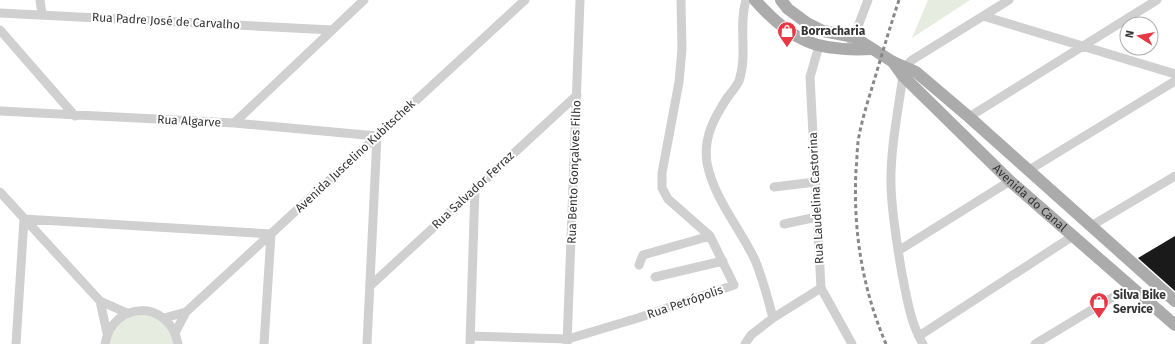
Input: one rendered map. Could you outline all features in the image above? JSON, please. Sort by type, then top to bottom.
[{"type":"main road","points":[[755,0],[780,26],[798,38],[819,46],[849,50],[872,49]]},
{"type":"main road","name":"Avenida do Canal","points":[[781,0],[788,9],[807,23],[823,30],[854,38],[893,62],[1010,181],[1175,325]]},
{"type":"main road","name":"Avenida do Canal","points":[[904,72],[916,72],[1029,170],[1175,301]]},
{"type":"street","points":[[40,0],[42,14]]},
{"type":"street","points":[[234,123],[364,0]]},
{"type":"street","name":"Avenida Juscelino Kubitschek","points":[[176,333],[186,312],[525,0]]},
{"type":"street","name":"Rua Bento Gonçalves Filho","points":[[567,342],[580,0]]},
{"type":"street","name":"Rua Petrópolis","points":[[470,340],[567,342],[734,285],[710,236],[668,198],[662,188],[662,173],[679,82],[682,49],[681,0]]},
{"type":"street","points":[[746,0],[743,11],[742,29],[744,62],[738,82],[719,111],[709,131],[706,147],[707,163],[714,186],[755,260],[773,318]]},
{"type":"street","points":[[849,50],[868,0]]},
{"type":"street","points":[[1009,0],[912,60],[904,72],[894,143],[891,185],[898,252],[909,310],[921,340],[1073,236]]},
{"type":"street","points":[[969,117],[1157,0]]},
{"type":"street","name":"Rua Padre José de Carvalho","points":[[0,12],[332,30]]},
{"type":"street","points":[[983,16],[1175,74]]},
{"type":"street","points":[[0,30],[75,116]]},
{"type":"street","name":"Rua Laudelina Castorina","points":[[819,46],[810,77],[821,288],[852,344]]},
{"type":"street","points":[[1029,170],[1175,81]]},
{"type":"street","name":"Rua Salvador Ferraz","points":[[370,286],[577,95]]},
{"type":"street","name":"Rua Algarve","points":[[0,111],[234,123],[377,136]]},
{"type":"street","points":[[367,344],[377,136]]},
{"type":"street","points":[[1091,226],[1175,176]]},
{"type":"street","points":[[898,252],[1010,181]]},
{"type":"street","points":[[774,187],[815,182]]},
{"type":"street","points":[[470,340],[475,188]]},
{"type":"street","points":[[0,192],[100,301],[127,313]]},
{"type":"street","points":[[784,224],[817,217]]},
{"type":"street","points":[[24,219],[271,234],[264,344]]},
{"type":"street","points":[[16,344],[24,219]]},
{"type":"street","points":[[639,265],[643,255],[710,236]]},
{"type":"street","points":[[655,277],[723,261]]},
{"type":"street","points":[[1035,344],[1131,286]]},
{"type":"street","points":[[745,344],[751,335],[773,318],[821,288]]},
{"type":"street","points":[[100,301],[107,333],[105,344]]},
{"type":"street","points":[[107,333],[115,321],[127,313],[146,311],[156,313],[171,324],[176,333],[178,344]]},
{"type":"street","name":"Avenida Juscelino Kubitschek","points":[[164,318],[186,312]]},
{"type":"shaded area","points":[[928,0],[970,0],[912,38]]},
{"type":"shaded area","points":[[135,315],[151,316],[161,321],[165,325],[175,344],[108,344],[118,326],[129,317]]},
{"type":"building","points":[[1175,236],[1175,291],[1138,258]]},
{"type":"railway","points":[[886,344],[865,280],[858,237],[855,192],[858,142],[863,119],[899,0]]},
{"type":"place","name":"Borracharia","points":[[787,48]]},
{"type":"place","name":"Silva Bike Service","points":[[1099,319]]}]
